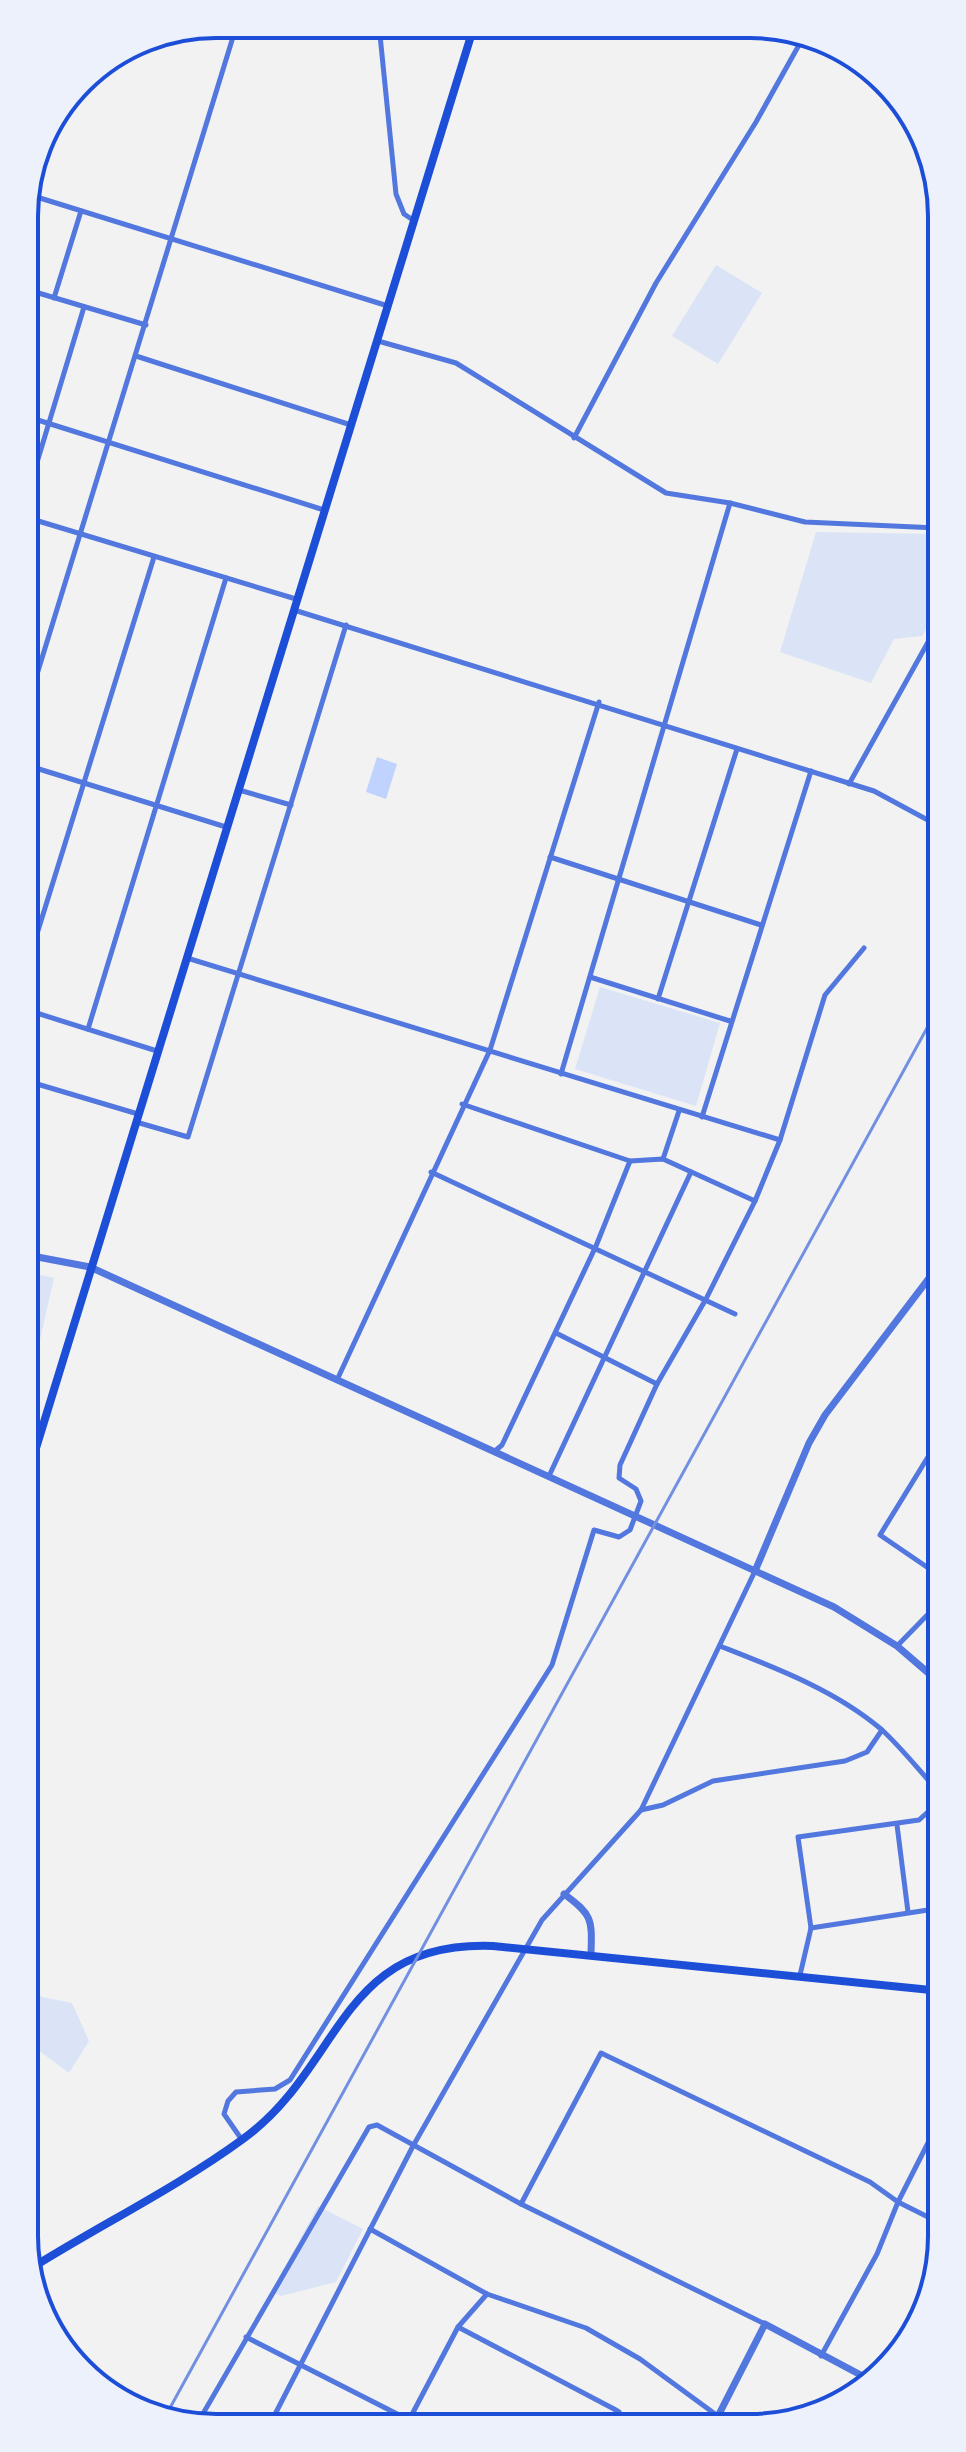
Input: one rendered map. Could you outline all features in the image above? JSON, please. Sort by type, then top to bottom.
[{"type":"main road","points":[[38,1441],[470,38]]},
{"type":"main road","points":[[41,2263],[242,2140],[284,2103],[363,1992],[398,1964],[445,1948],[516,1948],[591,1954],[928,1990]]},
{"type":"street","points":[[38,671],[233,38]]},
{"type":"street","points":[[380,38],[396,194],[404,214],[414,221]]},
{"type":"street","points":[[574,438],[656,283],[756,122],[799,45]]},
{"type":"street","points":[[39,198],[388,306]]},
{"type":"street","points":[[54,298],[81,211]]},
{"type":"street","points":[[38,293],[146,325]]},
{"type":"street","points":[[38,460],[84,307]]},
{"type":"street","points":[[377,341],[456,363],[666,493],[730,503],[805,522],[928,528]]},
{"type":"street","points":[[136,356],[351,425]]},
{"type":"street","points":[[38,420],[324,510]]},
{"type":"street","points":[[561,1074],[730,503]]},
{"type":"street","points":[[38,521],[296,599]]},
{"type":"street","points":[[38,931],[154,557]]},
{"type":"street","points":[[88,1029],[226,578]]},
{"type":"street","points":[[293,609],[599,702],[666,727],[874,791],[928,820]]},
{"type":"street","points":[[38,1085],[188,1137],[346,625]]},
{"type":"street","points":[[849,784],[928,642]]},
{"type":"street","points":[[337,1380],[462,1104],[490,1050],[599,702]]},
{"type":"street","points":[[658,999],[737,749]]},
{"type":"street","points":[[38,769],[226,827]]},
{"type":"street","points":[[702,1117],[811,771]]},
{"type":"street","points":[[238,789],[291,806]]},
{"type":"street","points":[[550,857],[761,925]]},
{"type":"street","points":[[242,2140],[224,2114],[228,2101],[236,2092],[275,2089],[290,2080],[552,1665],[594,1530],[619,1537],[630,1530],[641,1501],[636,1489],[619,1478],[620,1465],[657,1384],[706,1299],[755,1201],[780,1140],[825,995],[864,948]]},
{"type":"street","points":[[186,958],[780,1140]]},
{"type":"street","points":[[590,977],[731,1021]]},
{"type":"street","points":[[38,1013],[157,1051]]},
{"type":"street","points":[[462,1104],[630,1161],[663,1159],[755,1201]]},
{"type":"street","points":[[663,1159],[679,1110]]},
{"type":"street","points":[[495,1451],[502,1445],[556,1333],[630,1161]]},
{"type":"street","points":[[431,1172],[596,1246],[735,1314]]},
{"type":"street","points":[[549,1476],[691,1172]]},
{"type":"street","points":[[38,1257],[90,1267],[834,1607],[897,1646],[928,1673]]},
{"type":"street","points":[[275,2414],[413,2146],[542,1920],[641,1810],[755,1571],[809,1443],[825,1415],[928,1279]]},
{"type":"street","points":[[556,1333],[657,1384]]},
{"type":"street","points":[[928,1457],[880,1535],[928,1568]]},
{"type":"street","points":[[897,1646],[928,1614]]},
{"type":"street","points":[[720,1646],[784,1671],[840,1702],[882,1730],[928,1780]]},
{"type":"street","points":[[641,1810],[663,1805],[713,1781],[845,1761],[867,1752],[882,1730]]},
{"type":"street","points":[[800,1975],[811,1928],[798,1837],[897,1825],[919,1820],[928,1812]]},
{"type":"street","points":[[897,1825],[908,1912]]},
{"type":"street","points":[[564,1894],[584,1909],[592,1921],[591,1954]]},
{"type":"street","points":[[811,1928],[928,1910]]},
{"type":"street","points":[[521,2204],[601,2053],[870,2182],[898,2202],[928,2217]]},
{"type":"street","points":[[203,2414],[369,2127],[377,2125],[521,2204],[765,2324],[860,2375]]},
{"type":"street","points":[[821,2356],[877,2254],[898,2202],[928,2143]]},
{"type":"street","points":[[370,2229],[487,2294],[586,2328],[640,2359],[710,2414]]},
{"type":"street","points":[[412,2414],[458,2327],[487,2294]]},
{"type":"street","points":[[719,2414],[765,2324]]},
{"type":"street","points":[[458,2327],[619,2412],[618,2414]]},
{"type":"street","points":[[246,2337],[393,2414]]},
{"type":"shaded area","points":[[716,265],[762,293],[718,364],[672,336]]},
{"type":"shaded area","points":[[816,532],[928,534],[928,626],[922,636],[894,639],[871,683],[780,652]]},
{"type":"shaded area","points":[[600,987],[720,1023],[696,1106],[575,1069]]},
{"type":"shaded area","points":[[38,1274],[54,1278],[38,1349]]},
{"type":"shaded area","points":[[38,1994],[72,2003],[89,2041],[69,2073],[38,2050]]},
{"type":"shaded area","points":[[318,2206],[363,2229],[336,2282],[281,2296],[271,2292]]},
{"type":"water","points":[[377,757],[397,764],[386,799],[366,792]]},
{"type":"railway","points":[[170,2408],[928,1026]]}]
